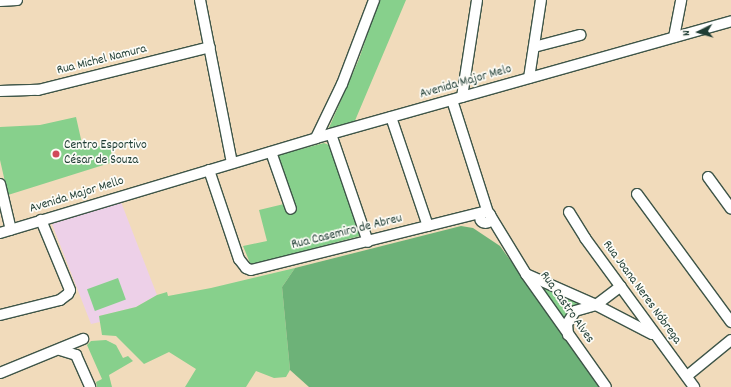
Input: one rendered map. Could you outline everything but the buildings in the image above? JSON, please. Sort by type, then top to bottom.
[{"type":"street","points":[[0,2],[17,0]]},
{"type":"street","points":[[200,0],[232,163]]},
{"type":"street","points":[[316,138],[342,84],[374,0]]},
{"type":"street","points":[[457,99],[477,0]]},
{"type":"street","points":[[529,78],[541,0]]},
{"type":"street","points":[[674,37],[681,0]]},
{"type":"street","name":"Avenida Major Melo","points":[[209,170],[316,138],[731,21]]},
{"type":"street","points":[[534,47],[580,35]]},
{"type":"street","name":"Rua Michel Namura","points":[[0,91],[38,90],[210,47]]},
{"type":"street","name":"Rua Castro Alves","points":[[457,99],[485,217],[505,242],[568,335],[606,387]]},
{"type":"street","points":[[391,117],[428,226]]},
{"type":"street","points":[[331,134],[368,242]]},
{"type":"street","points":[[271,152],[291,209]]},
{"type":"street","name":"Rua Casemiro de Abreu","points":[[209,170],[242,264],[251,270],[368,242],[458,217],[485,217]]},
{"type":"street","name":"Avenida Major Mello","points":[[0,233],[209,170]]},
{"type":"street","points":[[708,177],[731,209]]},
{"type":"street","points":[[0,184],[11,230]]},
{"type":"street","points":[[636,194],[731,322]]},
{"type":"street","name":"Rua Joana Neres Nóbrega","points":[[569,212],[585,238],[621,286],[654,335],[694,387]]},
{"type":"street","points":[[0,315],[60,300],[68,294],[70,290],[42,220]]},
{"type":"street","points":[[526,274],[596,305],[654,335]]},
{"type":"street","points":[[568,335],[567,324],[575,312],[596,305],[621,286]]},
{"type":"street","points":[[0,373],[60,350],[83,339],[76,355],[90,387]]},
{"type":"street","points":[[687,376],[731,340]]},
{"type":"street","points":[[60,350],[76,355]]},
{"type":"shaded area","points":[[121,202],[157,295],[136,307],[99,316],[100,322],[91,324],[52,224]]},
{"type":"green space","points":[[379,0],[406,0],[354,123],[328,130],[359,59]]},
{"type":"green space","name":"Centro Esportivo César de Souza","points":[[76,117],[83,148],[110,145],[113,162],[8,195],[0,160],[0,127],[40,125]]},
{"type":"green space","points":[[324,143],[329,145],[360,236],[254,264],[250,263],[243,246],[267,241],[259,210],[284,204],[288,214],[297,210],[278,155]]},
{"type":"green space","points":[[461,226],[473,228],[500,246],[602,387],[309,387],[290,370],[282,287],[295,268]]},
{"type":"green space","points":[[295,268],[282,287],[290,370],[286,377],[274,378],[256,371],[246,387],[185,387],[196,369],[169,352],[144,364],[116,336],[102,335],[99,316],[136,307],[157,295],[167,292],[168,296],[211,288]]},
{"type":"green space","points":[[118,278],[126,300],[95,311],[87,289]]},
{"type":"green space","points":[[540,285],[581,303],[569,310],[565,323]]},
{"type":"green space","points":[[106,340],[116,345],[123,358],[128,356],[133,361],[109,375],[112,387],[97,387],[96,382],[102,379],[87,345],[91,341]]},
{"type":"place","name":"Centro Esportivo César de Souza","points":[[56,154]]}]
